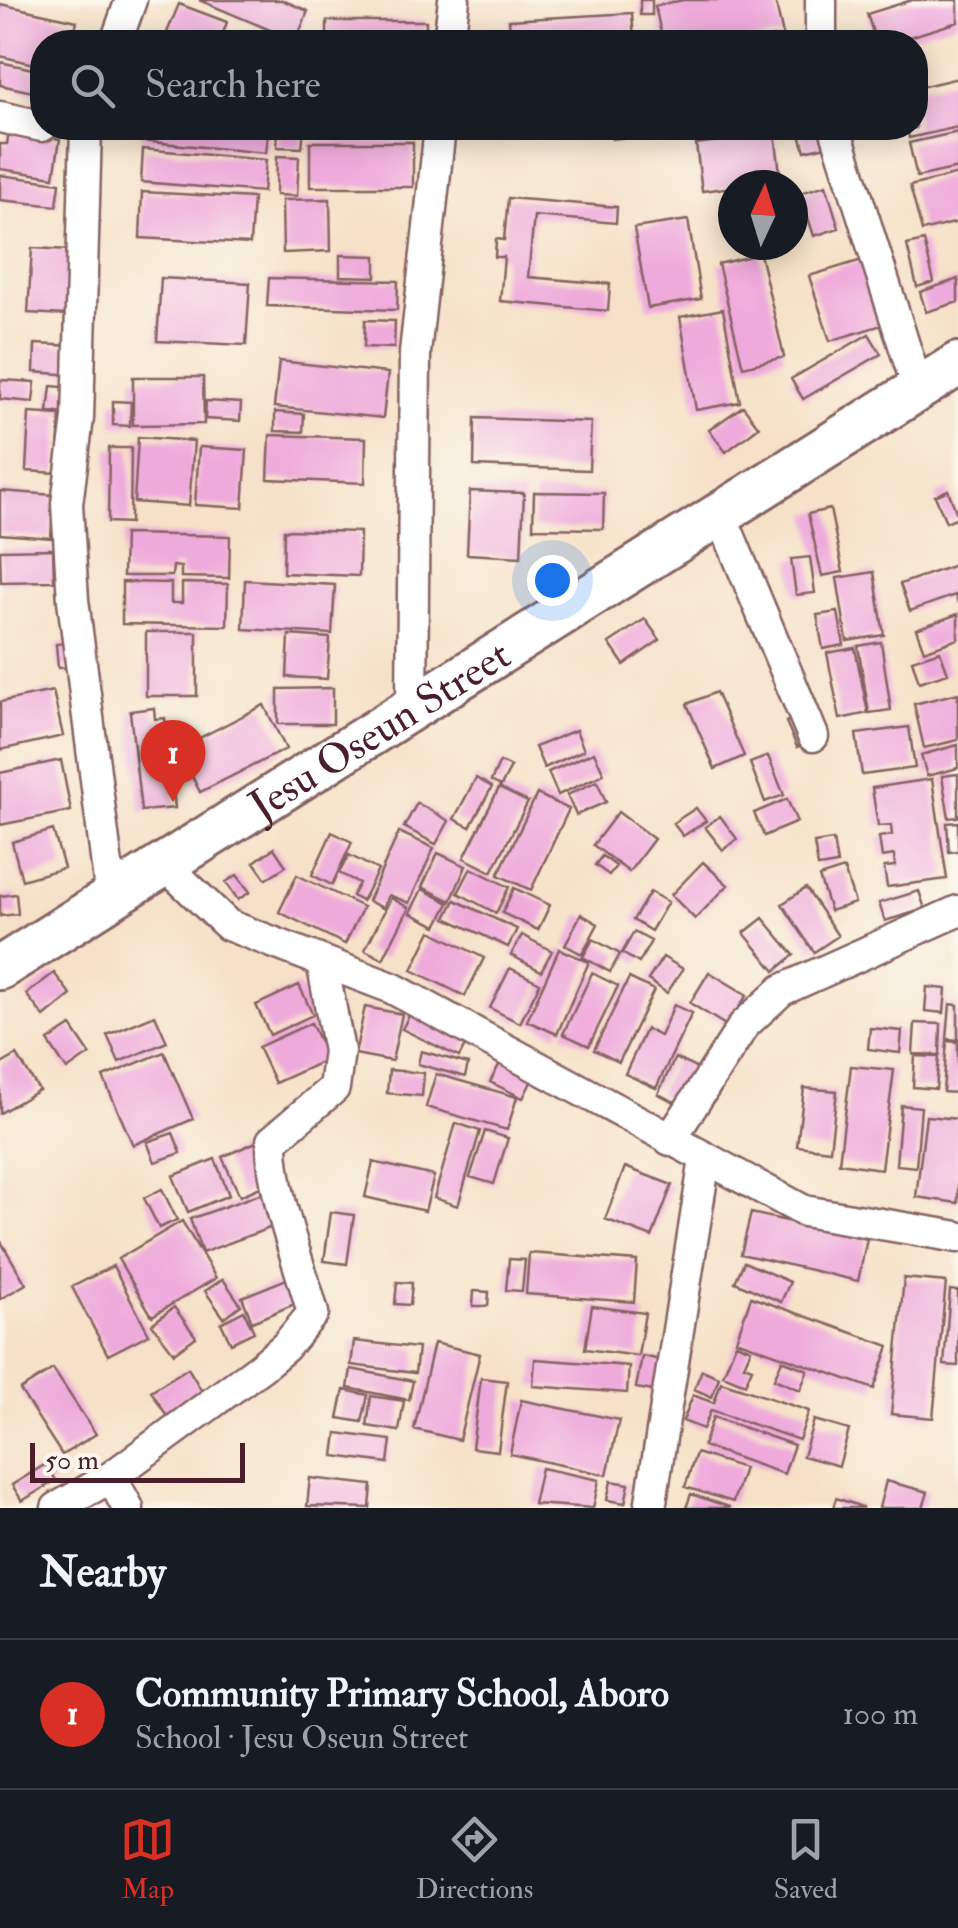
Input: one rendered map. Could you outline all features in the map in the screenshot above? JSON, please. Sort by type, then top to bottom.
[{"type":"main road","name":"Jesu Oseun Street","points":[[0,968],[958,364]]},
{"type":"street","points":[[120,30],[131,0]]},
{"type":"street","points":[[450,30],[454,0]]},
{"type":"street","points":[[821,0],[821,30]]},
{"type":"street","points":[[0,117],[30,123]]},
{"type":"street","points":[[84,140],[78,418],[68,504],[73,600],[111,897]]},
{"type":"street","points":[[412,707],[414,353],[439,140]]},
{"type":"street","points":[[838,140],[918,389]]},
{"type":"street","points":[[720,513],[814,736]]},
{"type":"street","points":[[162,863],[228,925],[392,988],[804,1211],[958,1236]]},
{"type":"street","points":[[670,1140],[744,1026],[782,990],[958,911]]},
{"type":"street","points":[[56,1508],[111,1477],[285,1347],[312,1313],[286,1211],[276,1189],[272,1141],[334,1088],[338,1051],[322,962]]},
{"type":"street","points":[[650,1508],[706,1159]]},
{"type":"street","points":[[111,1477],[128,1508]]},
{"type":"building","points":[[199,0],[282,0],[308,11],[300,30],[270,30]]},
{"type":"building","points":[[640,0],[652,0],[652,15],[640,15]]},
{"type":"building","points":[[683,0],[775,0],[782,30],[660,30],[655,6]]},
{"type":"building","points":[[912,0],[958,0],[958,22],[928,31],[872,30],[867,14]]},
{"type":"building","points":[[0,4],[77,21],[75,30],[30,30],[30,63],[0,56]]},
{"type":"building","points":[[179,4],[227,22],[224,30],[168,30]]},
{"type":"building","points":[[632,13],[633,30],[510,30],[509,20]]},
{"type":"building","points":[[327,21],[426,21],[426,30],[327,30]]},
{"type":"building","points":[[0,62],[30,68],[30,91],[0,85]]},
{"type":"building","points":[[958,78],[958,127],[928,134],[928,85]]},
{"type":"building","points":[[9,131],[30,134],[30,140],[60,140],[54,177],[0,169],[0,144],[7,144]]},
{"type":"building","points":[[958,132],[958,168],[917,177],[909,143]]},
{"type":"building","points":[[141,140],[268,140],[266,153]]},
{"type":"building","points":[[277,140],[303,140],[302,148],[277,147]]},
{"type":"building","points":[[776,140],[780,170],[718,170],[718,189],[702,191],[696,144]]},
{"type":"building","points":[[802,140],[829,140],[830,145],[805,151]]},
{"type":"building","points":[[310,142],[413,142],[413,187],[310,187]]},
{"type":"building","points":[[143,149],[266,160],[263,192],[141,182]]},
{"type":"building","points":[[277,156],[299,157],[297,196],[276,195]]},
{"type":"building","points":[[958,174],[958,222],[922,231],[910,186]]},
{"type":"building","points":[[0,175],[60,183],[57,206],[0,200]]},
{"type":"building","points":[[826,185],[839,228],[814,236],[808,218],[808,191]]},
{"type":"building","points":[[142,192],[253,198],[250,244],[140,238]]},
{"type":"building","points":[[508,198],[617,207],[616,223],[534,216],[528,277],[610,284],[608,311],[500,301],[504,257],[495,257],[496,239],[504,240]]},
{"type":"building","points":[[330,199],[331,251],[283,253],[282,200]]},
{"type":"building","points":[[688,220],[701,299],[648,308],[634,228]]},
{"type":"building","points":[[924,241],[934,282],[917,287],[907,245]]},
{"type":"building","points":[[32,248],[70,250],[66,315],[28,313]]},
{"type":"building","points":[[340,255],[376,256],[376,277],[340,276]]},
{"type":"building","points":[[761,260],[784,357],[743,367],[718,264]]},
{"type":"building","points":[[862,260],[882,325],[830,341],[809,276]]},
{"type":"building","points":[[161,278],[250,283],[246,345],[157,341]]},
{"type":"building","points":[[269,278],[398,281],[397,310],[267,306]]},
{"type":"building","points":[[958,279],[958,302],[926,312],[920,292]]},
{"type":"building","points":[[723,309],[740,402],[696,410],[680,317]]},
{"type":"building","points":[[365,320],[395,321],[394,348],[364,347]]},
{"type":"building","points":[[869,334],[881,354],[803,399],[791,379]]},
{"type":"building","points":[[35,344],[75,346],[74,375],[34,372]]},
{"type":"building","points":[[279,361],[388,373],[383,418],[274,407]]},
{"type":"building","points":[[133,377],[203,377],[204,424],[133,425]]},
{"type":"building","points":[[0,380],[35,382],[33,402],[0,399]]},
{"type":"building","points":[[51,386],[74,388],[72,413],[48,412]]},
{"type":"building","points":[[113,401],[131,402],[130,426],[113,425]]},
{"type":"building","points":[[206,401],[241,403],[240,421],[205,419]]},
{"type":"building","points":[[743,406],[759,427],[726,452],[709,430]]},
{"type":"building","points":[[275,412],[304,414],[303,432],[275,431]]},
{"type":"building","points":[[29,413],[60,415],[57,473],[26,471]]},
{"type":"building","points":[[475,418],[591,422],[589,470],[474,466]]},
{"type":"building","points":[[270,435],[366,438],[365,483],[268,479]]},
{"type":"building","points":[[138,437],[194,441],[189,506],[134,502]]},
{"type":"building","points":[[199,447],[247,450],[243,508],[195,505]]},
{"type":"building","points":[[109,448],[131,448],[130,523],[108,522]]},
{"type":"building","points":[[948,490],[958,517],[946,522],[935,496]]},
{"type":"building","points":[[0,491],[54,495],[51,538],[0,534]]},
{"type":"building","points":[[470,491],[524,493],[521,557],[467,554]]},
{"type":"building","points":[[534,492],[604,493],[603,529],[533,528]]},
{"type":"building","points":[[830,509],[843,572],[822,576],[808,514]]},
{"type":"building","points":[[284,530],[360,532],[359,576],[283,573]]},
{"type":"building","points":[[124,534],[230,536],[229,578],[181,577],[181,567],[173,566],[172,576],[123,576]]},
{"type":"building","points":[[53,549],[54,581],[1,582],[0,550]]},
{"type":"building","points":[[810,557],[815,593],[796,595],[791,559]]},
{"type":"building","points":[[958,564],[958,603],[955,595],[910,611],[900,584]]},
{"type":"building","points":[[874,572],[884,635],[847,641],[837,578]]},
{"type":"building","points":[[245,580],[335,585],[332,634],[243,629]]},
{"type":"building","points":[[122,582],[171,583],[171,603],[182,603],[182,583],[228,584],[227,626],[122,624]]},
{"type":"building","points":[[838,612],[844,645],[823,649],[817,615]]},
{"type":"building","points":[[958,614],[958,639],[924,651],[916,629]]},
{"type":"building","points":[[645,619],[660,640],[624,665],[609,643]]},
{"type":"building","points":[[146,632],[197,632],[197,696],[146,696]]},
{"type":"building","points":[[289,635],[330,638],[327,679],[287,677]]},
{"type":"building","points":[[75,642],[77,667],[58,668],[56,644]]},
{"type":"building","points":[[881,642],[891,710],[869,713],[858,646]]},
{"type":"building","points":[[855,648],[868,713],[840,719],[827,653]]},
{"type":"building","points":[[940,651],[948,673],[919,682],[912,660]]},
{"type":"building","points":[[333,688],[333,724],[278,724],[278,689]]},
{"type":"building","points":[[53,691],[63,736],[0,750],[0,702]]},
{"type":"building","points":[[716,692],[744,756],[715,769],[687,704]]},
{"type":"building","points":[[958,693],[958,740],[924,748],[914,704]]},
{"type":"building","points":[[264,705],[286,749],[200,792],[178,749]]},
{"type":"building","points":[[154,708],[155,719],[165,718],[175,808],[141,811],[130,711]]},
{"type":"building","points":[[800,716],[810,741],[797,747],[786,722]]},
{"type":"building","points":[[909,727],[915,768],[862,775],[856,734]]},
{"type":"building","points":[[576,730],[584,750],[544,768],[535,747]]},
{"type":"building","points":[[958,745],[958,768],[927,776],[921,755]]},
{"type":"building","points":[[594,752],[604,774],[558,795],[548,772]]},
{"type":"building","points":[[768,756],[784,795],[765,802],[750,763]]},
{"type":"building","points":[[61,760],[71,811],[0,825],[0,773]]},
{"type":"building","points":[[500,762],[511,767],[501,786],[491,781]]},
{"type":"building","points":[[958,774],[958,817],[949,818],[942,776]]},
{"type":"building","points":[[476,778],[492,787],[470,827],[454,819]]},
{"type":"building","points":[[932,779],[947,879],[887,887],[884,867],[895,866],[894,855],[882,857],[879,837],[892,835],[891,825],[878,826],[872,788]]},
{"type":"building","points":[[597,781],[606,802],[576,815],[567,795]]},
{"type":"building","points":[[499,788],[528,802],[492,872],[464,858]]},
{"type":"building","points":[[537,794],[569,809],[531,890],[498,875]]},
{"type":"building","points":[[787,799],[797,822],[764,836],[754,813]]},
{"type":"building","points":[[417,803],[449,821],[436,844],[404,827]]},
{"type":"building","points":[[696,808],[706,821],[683,836],[673,823]]},
{"type":"building","points":[[618,812],[654,839],[629,872],[593,845]]},
{"type":"building","points":[[720,816],[737,839],[723,850],[705,827]]},
{"type":"building","points":[[958,822],[958,851],[949,852],[947,823]]},
{"type":"building","points":[[53,830],[64,868],[22,880],[12,842]]},
{"type":"building","points":[[332,832],[352,842],[332,885],[312,875]]},
{"type":"building","points":[[399,832],[434,848],[409,903],[389,895],[383,908],[368,901]]},
{"type":"building","points":[[833,840],[837,864],[818,867],[814,843]]},
{"type":"building","points":[[274,848],[286,866],[266,879],[254,862]]},
{"type":"building","points":[[438,853],[466,866],[451,901],[422,887]]},
{"type":"building","points":[[349,855],[378,870],[362,901],[352,896],[359,883],[339,873]]},
{"type":"building","points":[[602,856],[616,866],[609,875],[595,865]]},
{"type":"building","points":[[703,862],[728,885],[695,919],[671,895]]},
{"type":"building","points":[[471,868],[509,887],[496,913],[458,893]]},
{"type":"building","points":[[844,869],[855,903],[830,911],[819,877]]},
{"type":"building","points":[[237,875],[250,892],[238,900],[226,882]]},
{"type":"building","points":[[297,875],[363,907],[345,944],[279,912]]},
{"type":"building","points":[[514,888],[550,905],[538,930],[502,913]]},
{"type":"building","points":[[806,888],[838,936],[814,952],[782,904]]},
{"type":"building","points":[[422,889],[449,903],[437,926],[410,913]]},
{"type":"building","points":[[919,891],[925,909],[885,921],[879,903]]},
{"type":"building","points":[[650,892],[668,902],[651,931],[633,920]]},
{"type":"building","points":[[16,894],[18,914],[0,916],[0,896]]},
{"type":"building","points":[[391,898],[409,908],[383,959],[365,950]]},
{"type":"building","points":[[455,900],[517,929],[508,947],[446,918]]},
{"type":"building","points":[[581,914],[598,924],[582,954],[565,945]]},
{"type":"building","points":[[763,918],[794,955],[775,971],[744,933]]},
{"type":"building","points":[[431,931],[484,958],[465,996],[412,970]]},
{"type":"building","points":[[634,932],[651,941],[639,963],[622,953]]},
{"type":"building","points":[[522,935],[552,951],[541,971],[511,955]]},
{"type":"building","points":[[593,939],[620,954],[610,972],[583,957]]},
{"type":"building","points":[[559,949],[589,962],[557,1034],[527,1021]]},
{"type":"building","points":[[663,957],[683,969],[667,993],[648,980]]},
{"type":"building","points":[[510,968],[540,983],[520,1023],[490,1008]]},
{"type":"building","points":[[709,972],[747,995],[727,1026],[690,1003]]},
{"type":"building","points":[[54,973],[71,995],[44,1017],[26,994]]},
{"type":"building","points":[[592,973],[618,986],[589,1046],[563,1034]]},
{"type":"building","points":[[629,978],[654,990],[619,1062],[594,1050]]},
{"type":"building","points":[[299,985],[313,1015],[270,1035],[256,1005]]},
{"type":"building","points":[[927,987],[946,989],[944,1013],[925,1011]]},
{"type":"building","points":[[415,1004],[472,1032],[459,1057],[402,1029]]},
{"type":"building","points":[[950,1004],[958,1005],[958,1040],[947,1039]]},
{"type":"building","points":[[674,1005],[692,1013],[656,1088],[625,1074],[646,1029],[660,1036]]},
{"type":"building","points":[[365,1007],[402,1014],[392,1061],[355,1054]]},
{"type":"building","points":[[155,1015],[167,1042],[119,1062],[107,1035]]},
{"type":"building","points":[[311,1023],[328,1059],[275,1083],[258,1047]]},
{"type":"building","points":[[915,1023],[941,1024],[940,1055],[913,1054]]},
{"type":"building","points":[[71,1026],[90,1054],[67,1070],[48,1041]]},
{"type":"building","points":[[870,1028],[902,1031],[900,1053],[868,1049]]},
{"type":"building","points":[[947,1041],[958,1042],[958,1093],[943,1092]]},
{"type":"building","points":[[421,1051],[468,1064],[465,1077],[418,1064]]},
{"type":"building","points":[[164,1052],[193,1119],[133,1145],[103,1077]]},
{"type":"building","points":[[505,1054],[537,1070],[523,1098],[490,1082]]},
{"type":"building","points":[[17,1055],[39,1090],[0,1113],[0,1065]]},
{"type":"building","points":[[915,1056],[939,1057],[936,1089],[913,1087]]},
{"type":"building","points":[[675,1058],[704,1072],[687,1108],[658,1094]]},
{"type":"building","points":[[851,1066],[894,1070],[881,1169],[839,1163]]},
{"type":"building","points":[[389,1070],[424,1073],[422,1096],[387,1093]]},
{"type":"building","points":[[436,1074],[517,1097],[507,1130],[426,1107]]},
{"type":"building","points":[[804,1088],[837,1091],[830,1150],[797,1146]]},
{"type":"building","points":[[901,1105],[921,1107],[916,1167],[896,1165]]},
{"type":"building","points":[[926,1116],[958,1119],[958,1203],[916,1197]]},
{"type":"building","points":[[456,1123],[480,1131],[458,1206],[434,1198]]},
{"type":"building","points":[[485,1131],[508,1138],[494,1184],[470,1177]]},
{"type":"building","points":[[173,1133],[181,1153],[155,1162],[147,1142]]},
{"type":"building","points":[[256,1142],[274,1181],[240,1196],[222,1157]]},
{"type":"building","points":[[215,1159],[229,1195],[188,1212],[173,1176]]},
{"type":"building","points":[[373,1162],[434,1176],[425,1211],[365,1197]]},
{"type":"building","points":[[625,1167],[672,1185],[652,1237],[605,1219]]},
{"type":"building","points":[[162,1189],[177,1220],[159,1228],[144,1198]]},
{"type":"building","points":[[271,1190],[283,1223],[202,1253],[190,1219]]},
{"type":"building","points":[[331,1212],[354,1215],[347,1264],[324,1261]]},
{"type":"building","points":[[751,1213],[867,1239],[858,1281],[741,1254]]},
{"type":"building","points":[[182,1221],[216,1278],[152,1316],[118,1259]]},
{"type":"building","points":[[0,1240],[26,1284],[0,1299]]},
{"type":"building","points":[[529,1253],[637,1261],[634,1302],[526,1294]]},
{"type":"building","points":[[509,1259],[525,1260],[522,1291],[506,1290]]},
{"type":"building","points":[[744,1262],[790,1282],[781,1302],[735,1282]]},
{"type":"building","points":[[113,1266],[149,1334],[108,1355],[72,1287]]},
{"type":"building","points":[[294,1276],[304,1300],[252,1322],[242,1297]]},
{"type":"building","points":[[904,1278],[946,1282],[933,1418],[891,1414]]},
{"type":"building","points":[[223,1279],[241,1305],[224,1318],[205,1291]]},
{"type":"building","points":[[397,1282],[412,1283],[410,1305],[395,1304]]},
{"type":"building","points":[[950,1290],[958,1291],[958,1366],[944,1365]]},
{"type":"building","points":[[474,1291],[489,1292],[488,1306],[473,1306]]},
{"type":"building","points":[[751,1297],[889,1346],[874,1389],[736,1340]]},
{"type":"building","points":[[592,1306],[645,1313],[638,1356],[585,1349]]},
{"type":"building","points":[[174,1307],[196,1337],[174,1353],[152,1324]]},
{"type":"building","points":[[244,1311],[254,1332],[231,1343],[221,1323]]},
{"type":"building","points":[[354,1341],[418,1348],[415,1373],[351,1365]]},
{"type":"building","points":[[434,1343],[480,1354],[459,1440],[414,1429]]},
{"type":"building","points":[[736,1343],[751,1349],[744,1365],[752,1368],[745,1384],[723,1375]]},
{"type":"building","points":[[642,1356],[665,1361],[660,1392],[636,1388]]},
{"type":"building","points":[[535,1359],[629,1366],[627,1393],[533,1386]]},
{"type":"building","points":[[782,1360],[808,1370],[800,1390],[774,1379]]},
{"type":"building","points":[[188,1368],[203,1393],[167,1416],[151,1391]]},
{"type":"building","points":[[53,1369],[96,1434],[62,1455],[20,1390]]},
{"type":"building","points":[[351,1369],[413,1381],[409,1400],[348,1388]]},
{"type":"building","points":[[702,1370],[719,1377],[712,1397],[694,1389]]},
{"type":"building","points":[[481,1378],[507,1381],[498,1451],[472,1448]]},
{"type":"building","points":[[721,1382],[809,1411],[799,1440],[711,1410],[703,1429],[683,1421],[693,1395],[714,1403]]},
{"type":"building","points":[[344,1390],[368,1395],[362,1422],[338,1418]]},
{"type":"building","points":[[371,1396],[404,1401],[399,1431],[367,1426]]},
{"type":"building","points":[[521,1400],[619,1420],[607,1475],[510,1454]]},
{"type":"building","points":[[713,1417],[794,1445],[784,1474],[703,1446]]},
{"type":"building","points":[[814,1420],[849,1430],[839,1466],[803,1456]]},
{"type":"building","points":[[337,1433],[391,1440],[388,1463],[334,1456]]},
{"type":"building","points":[[696,1453],[744,1468],[733,1502],[685,1487]]},
{"type":"building","points":[[46,1464],[56,1480],[22,1501],[12,1485]]},
{"type":"building","points":[[541,1468],[599,1480],[593,1508],[533,1504]]},
{"type":"building","points":[[310,1478],[372,1485],[370,1508],[307,1506]]},
{"type":"building","points":[[611,1481],[629,1484],[625,1503],[607,1500]]},
{"type":"building","points":[[886,1481],[928,1492],[923,1508],[879,1508]]},
{"type":"building","points":[[691,1494],[729,1507],[729,1508],[686,1508]]},
{"type":"building","points":[[836,1498],[862,1507],[862,1508],[833,1508]]},
{"type":"place","name":"Community Primary School, Aboro","points":[[173,802]]}]
